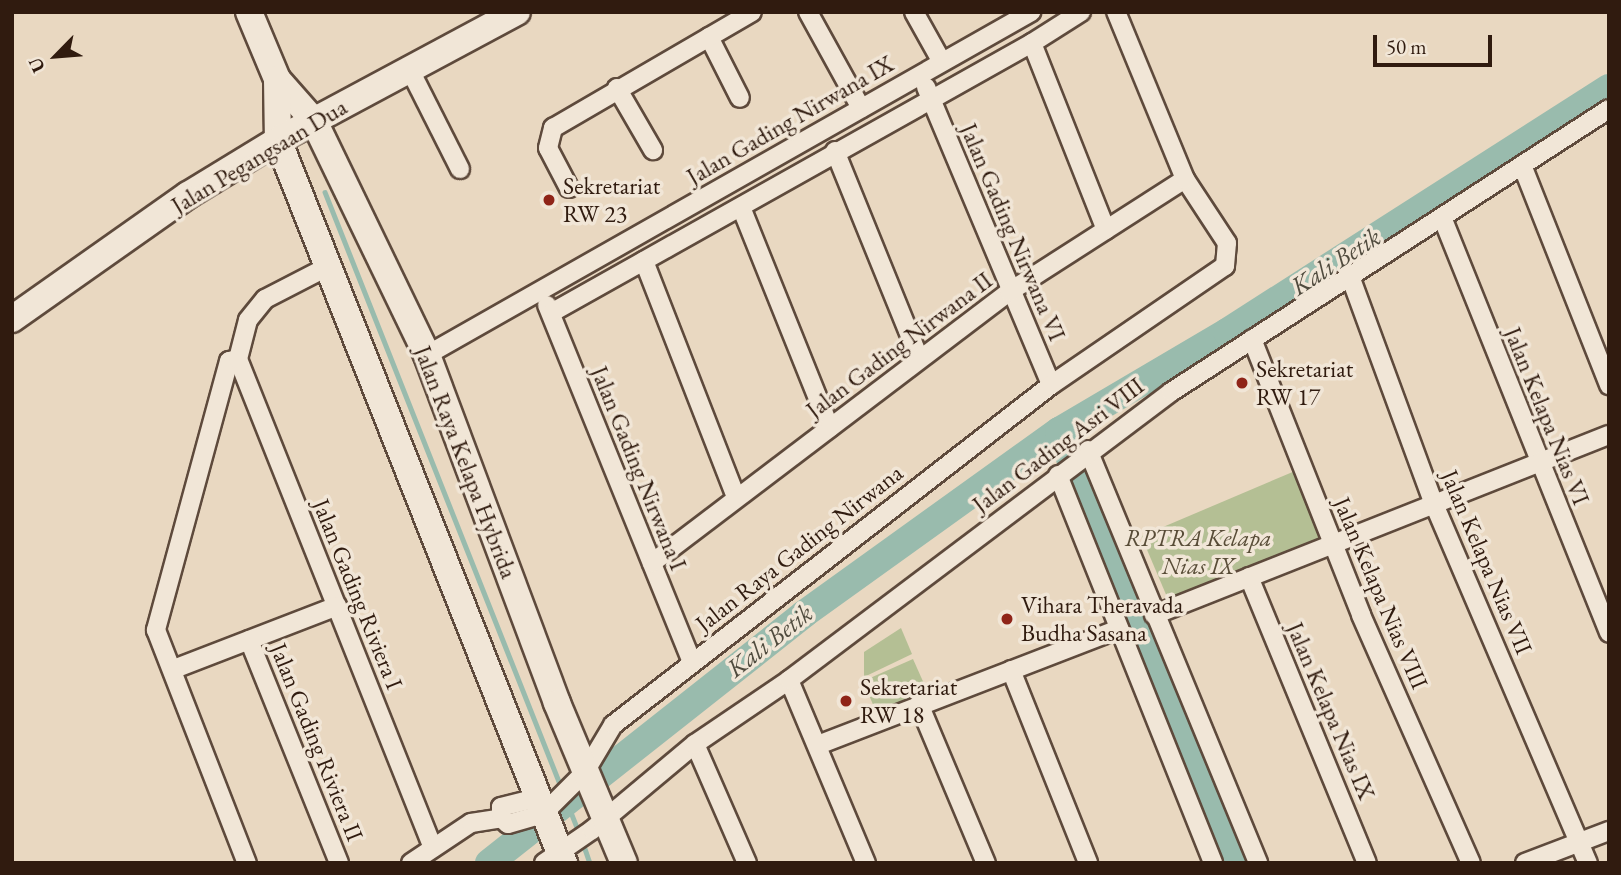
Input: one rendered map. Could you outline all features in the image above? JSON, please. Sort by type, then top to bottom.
[{"type":"main road","name":"Jalan Raya Kelapa Hybrida","points":[[249,12],[277,79],[314,121],[427,355],[582,781],[624,863]]},
{"type":"main road","name":"Jalan Pegangsaan Dua","points":[[12,319],[188,195],[278,140],[517,12]]},
{"type":"main road","name":"Jalan Raya Kelapa Hybrida","points":[[277,79],[278,140],[545,808],[559,852]]},
{"type":"main road","points":[[254,155],[276,166],[297,185],[308,153],[328,153]]},
{"type":"street","points":[[569,188],[548,148],[549,133],[617,88],[752,12]]},
{"type":"street","points":[[808,12],[861,108]]},
{"type":"street","points":[[914,12],[942,62]]},
{"type":"street","points":[[931,99],[1032,43],[1081,12]]},
{"type":"street","points":[[1116,12],[1185,179]]},
{"type":"street","points":[[921,74],[1023,14]]},
{"type":"street","points":[[709,37],[740,98]]},
{"type":"street","points":[[1032,43],[1106,230]]},
{"type":"street","points":[[410,70],[460,169]]},
{"type":"street","name":"Jalan Gading Nirwana IX","points":[[427,355],[921,74],[931,99],[551,313]]},
{"type":"street","points":[[617,88],[653,150]]},
{"type":"street","name":"Jalan Gading Nirwana VI","points":[[931,99],[1009,292],[1051,384]]},
{"type":"street","name":"Jalan Gading Asri VIII","points":[[559,852],[695,744],[789,680],[1086,452],[1252,339],[1609,109]]},
{"type":"street","points":[[835,151],[919,358]]},
{"type":"street","points":[[1522,165],[1609,385]]},
{"type":"street","name":"Jalan Gading Nirwana II","points":[[652,563],[1009,292],[1185,179]]},
{"type":"street","name":"Jalan Raya Gading Nirwana","points":[[545,808],[582,781],[613,724],[1051,384],[1225,266],[1227,243],[1185,179]]},
{"type":"street","points":[[741,207],[830,428]]},
{"type":"street","name":"Jalan Kelapa Nias VI","points":[[1442,217],[1538,463],[1609,633]]},
{"type":"street","points":[[644,261],[736,497]]},
{"type":"street","points":[[247,863],[174,669],[156,630],[229,361],[237,359],[248,320],[265,299],[329,266]]},
{"type":"street","name":"Jalan Kelapa Nias VII","points":[[1350,276],[1434,504],[1588,863]]},
{"type":"street","name":"Jalan Gading Nirwana I","points":[[541,291],[692,662]]},
{"type":"street","name":"Jalan Kelapa Nias VIII","points":[[1252,339],[1333,544],[1471,863]]},
{"type":"street","name":"Jalan Gading Riviera I","points":[[237,359],[433,848]]},
{"type":"street","points":[[1154,615],[1609,435]]},
{"type":"street","points":[[1086,452],[1258,863]]},
{"type":"street","points":[[1059,474],[1118,629],[1213,863]]},
{"type":"street","name":"Jalan Kelapa Nias IX","points":[[1249,577],[1367,863]]},
{"type":"street","points":[[174,669],[337,606]]},
{"type":"street","points":[[818,746],[919,704],[1118,629]]},
{"type":"street","name":"Jalan Gading Riviera II","points":[[249,640],[339,863]]},
{"type":"street","points":[[1011,670],[1088,863]]},
{"type":"street","points":[[789,680],[866,863]]},
{"type":"street","points":[[919,704],[986,863]]},
{"type":"street","points":[[695,744],[747,863]]},
{"type":"street","points":[[411,863],[471,823],[500,818],[508,824],[545,808]]},
{"type":"street","points":[[1525,863],[1609,831]]},
{"type":"green space","name":"RPTRA Kelapa Nias IX","points":[[1295,471],[1325,543],[1172,608],[1141,536]]},
{"type":"green space","points":[[901,628],[912,654],[864,677],[864,652]]},
{"type":"green space","points":[[913,659],[927,690],[877,712],[863,681]]},
{"type":"waterway","name":"Kali Betik","points":[[489,863],[804,614],[1059,431],[1227,332],[1609,88]]},
{"type":"waterway","points":[[325,192],[562,789]]},
{"type":"waterway","name":"Kali Betik","points":[[1059,431],[1233,863]]},
{"type":"waterway","points":[[565,797],[580,835]]},
{"type":"waterway","points":[[583,843],[590,863]]},
{"type":"place","name":"Sekretariat RW 23","points":[[549,200]]},
{"type":"place","name":"Sekretariat RW 17","points":[[1242,383]]},
{"type":"place","name":"Vihara Theravada Budha Sasana","points":[[1007,619]]},
{"type":"place","name":"Sekretariat RW 18","points":[[846,701]]}]
